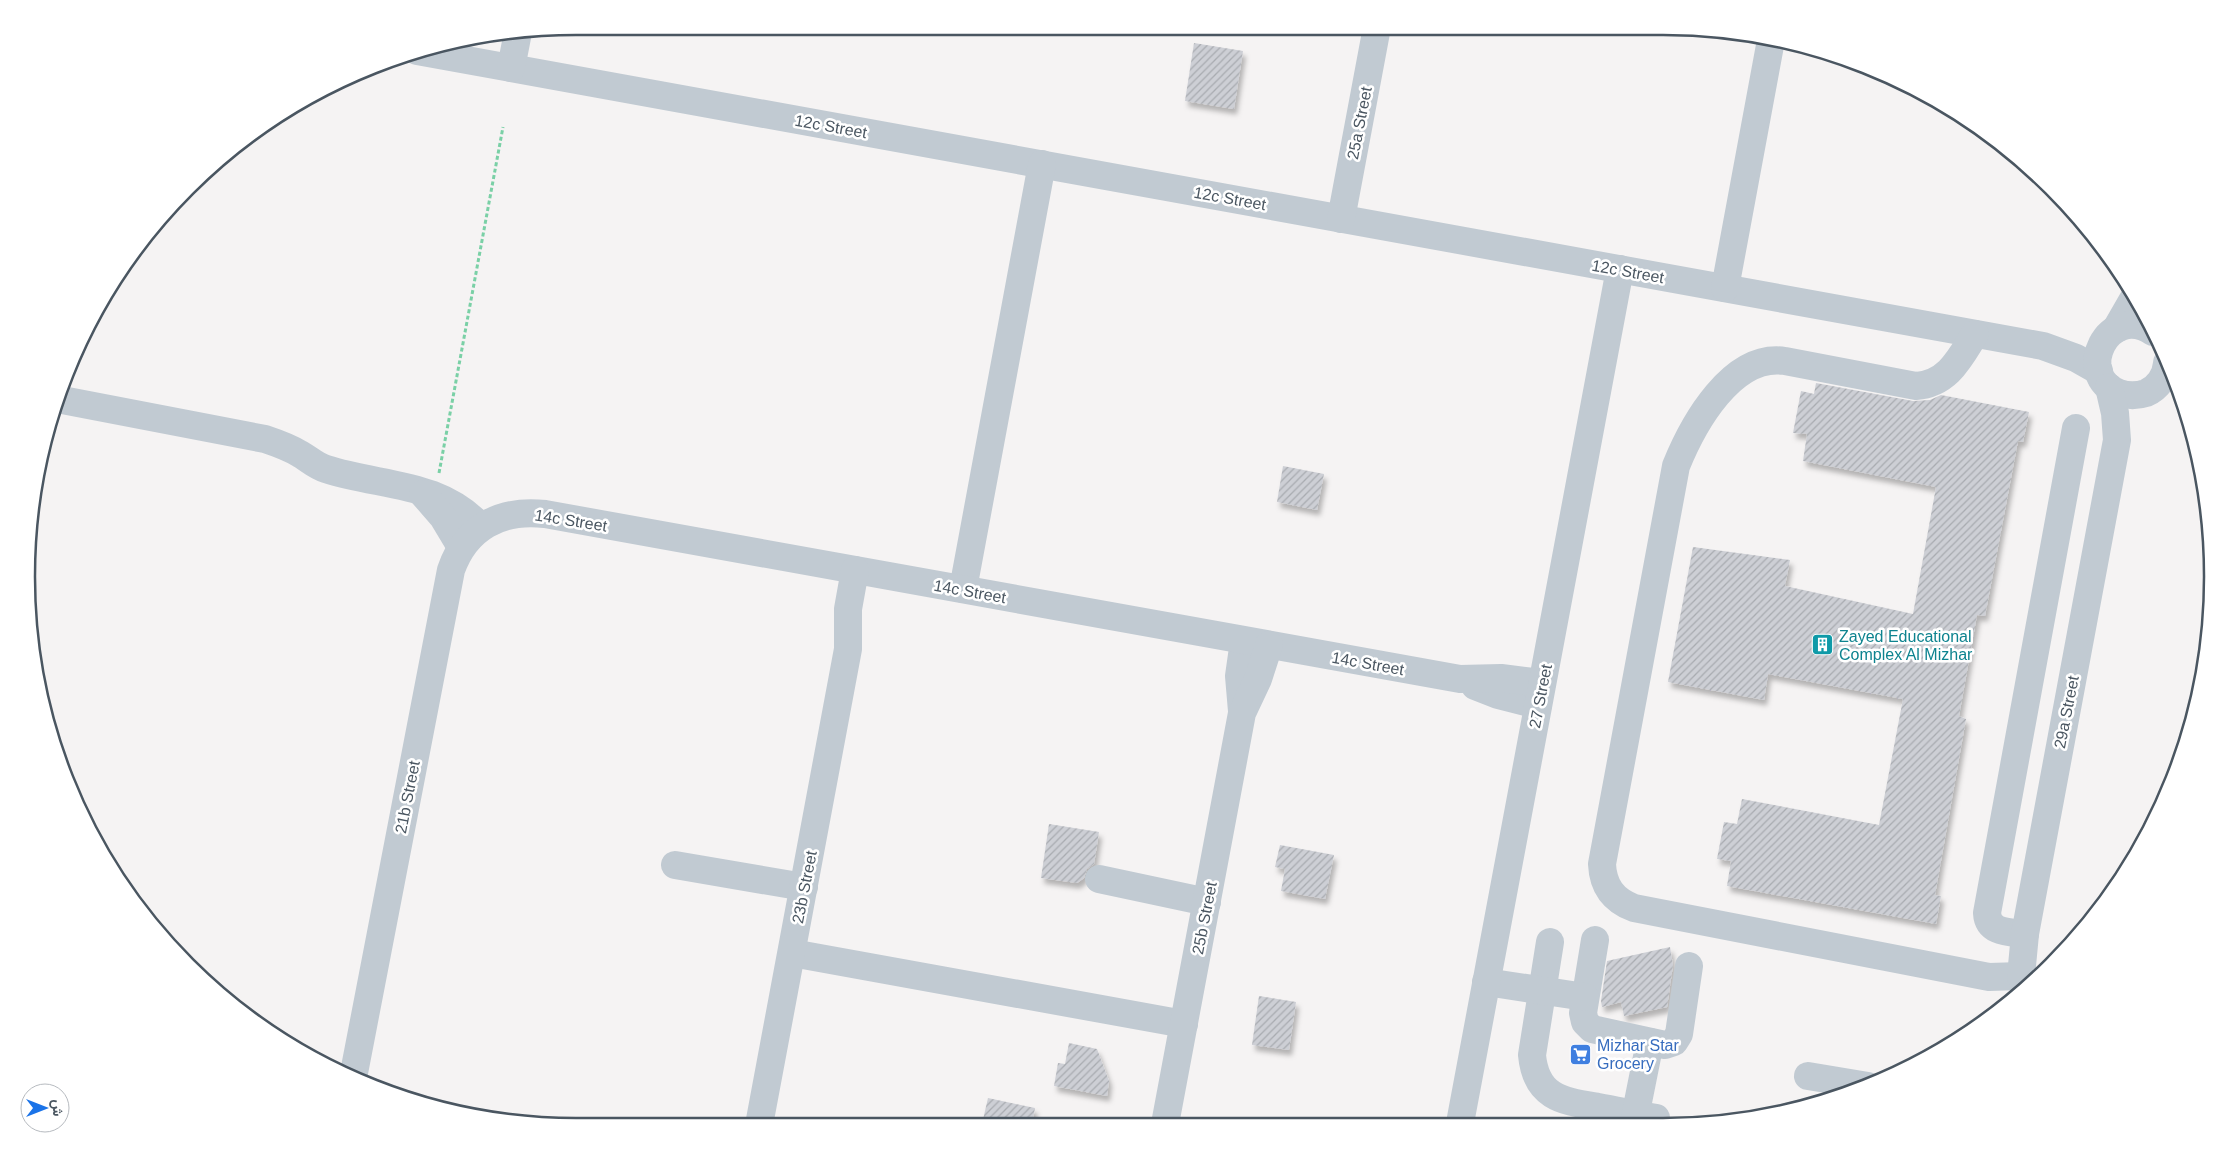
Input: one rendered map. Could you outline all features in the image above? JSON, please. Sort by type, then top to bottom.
[{"type":"street","name":"25a Street","points":[[1341,219],[1376,35]]},
{"type":"street","points":[[511,68],[517,39]]},
{"type":"street","points":[[1725,288],[1770,45]]},
{"type":"street","name":"12c Street","points":[[433,54],[2043,346],[2076,358],[2104,379],[2116,391],[2131,396],[2162,380]]},
{"type":"street","points":[[963,589],[1042,164]]},
{"type":"street","name":"27 Street","points":[[1461,1118],[1620,269]]},
{"type":"street","points":[[2112,332],[2130,305]]},
{"type":"street","name":"12c Street","points":[[2043,346],[2080,342],[2137,325],[2143,328]]},
{"type":"street","name":"29a Street","points":[[2025,979],[2025,934],[2117,440],[2115,413],[2098,352],[2112,332]]},
{"type":"street","points":[[1976,334],[1948,373],[1934,383],[1925,385],[1916,386],[1775,359],[1760,361],[1746,368],[1728,384],[1697,422],[1676,466],[1602,864],[1603,874],[1611,893],[1625,905],[1634,908],[1989,977],[2022,982]]},
{"type":"street","name":"29a Street","points":[[2117,440],[2162,380]]},
{"type":"street","points":[[65,400],[265,439],[292,449],[323,468],[409,486],[428,493],[461,508],[482,527]]},
{"type":"street","points":[[2025,934],[1998,930],[1989,924],[1987,913],[2076,428]]},
{"type":"street","points":[[428,493],[461,547]]},
{"type":"street","name":"14c Street","points":[[482,527],[507,515],[533,512],[1460,679],[1498,695],[1540,694]]},
{"type":"street","name":"21b Street","points":[[355,1071],[451,570],[461,547],[482,527]]},
{"type":"street","name":"23b Street","points":[[760,1118],[848,649],[848,609],[865,572]]},
{"type":"street","name":"25b Street","points":[[1166,1118],[1242,713],[1239,676],[1257,643]]},
{"type":"street","points":[[674,865],[804,887]]},
{"type":"street","points":[[1099,879],[1207,902]]},
{"type":"street","points":[[1595,940],[1583,1018],[1588,1026],[1665,1045],[1678,1039],[1689,966]]},
{"type":"street","points":[[1550,942],[1532,1055],[1533,1065],[1547,1091],[1564,1101],[1642,1118],[1650,1042]]},
{"type":"street","points":[[792,953],[1184,1024]]},
{"type":"street","points":[[1486,982],[1585,997]]},
{"type":"street","points":[[1808,1076],[1852,1083]]},
{"type":"path","points":[[428,493],[502,127]]},
{"type":"building","points":[[1194,43],[1243,51],[1234,109],[1185,101]]},
{"type":"building","name":"Zayed Educational Complex Al Mizhar","points":[[1816,383],[1913,401],[1930,400],[1941,395],[2029,412],[2023,442],[2018,441],[1985,616],[1977,615],[1959,716],[1966,719],[1935,895],[1941,896],[1936,924],[1727,886],[1731,861],[1717,859],[1724,822],[1737,824],[1742,799],[1879,825],[1903,699],[1768,674],[1764,700],[1668,682],[1693,547],[1790,560],[1785,586],[1913,614],[1936,487],[1803,461],[1807,434],[1793,433],[1801,391],[1814,394]]},
{"type":"building","points":[[1283,466],[1324,474],[1317,510],[1277,502]]},
{"type":"building","points":[[1049,824],[1099,832],[1094,864],[1087,869],[1084,878],[1077,883],[1041,878]]},
{"type":"building","points":[[1280,845],[1334,855],[1325,899],[1281,891],[1285,869],[1275,867]]},
{"type":"building","points":[[1670,947],[1673,965],[1667,1007],[1624,1016],[1621,1002],[1602,1007],[1601,1001],[1607,961]]},
{"type":"building","points":[[1259,996],[1296,1002],[1289,1050],[1252,1045]]},
{"type":"building","points":[[1069,1043],[1097,1049],[1109,1081],[1107,1096],[1054,1086],[1058,1063],[1065,1064]]},
{"type":"building","points":[[988,1098],[1035,1108],[1033,1118],[983,1118]]},
{"type":"place","name":"Zayed Educational Complex Al Mizhar","points":[[1823,645]]},
{"type":"place","name":"Mizhar Star Grocery","points":[[1581,1054]]}]
